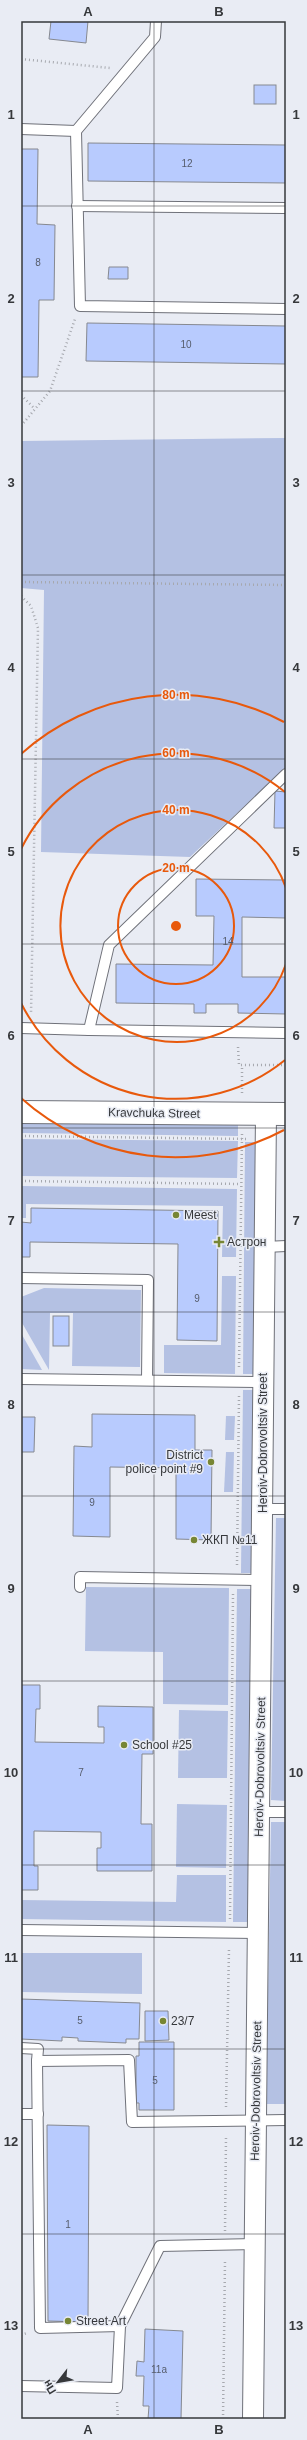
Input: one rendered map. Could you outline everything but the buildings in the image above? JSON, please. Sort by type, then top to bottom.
[{"type":"street","name":"Kravchuka Street","points":[[21,1112],[276,1114]]},
{"type":"street","name":"Heroiv-Dobrovoltsiv Street","points":[[253,2419],[266,1139],[276,1114]]},
{"type":"lane","points":[[156,21],[155,37],[76,130],[80,306],[286,309]]},
{"type":"lane","points":[[21,129],[76,130]]},
{"type":"lane","points":[[77,206],[286,208]]},
{"type":"lane","points":[[89,1030],[109,945],[286,774]]},
{"type":"lane","points":[[26,1029],[286,1033]]},
{"type":"lane","points":[[265,1247],[286,1246]]},
{"type":"lane","points":[[21,1278],[148,1280],[147,1380]]},
{"type":"lane","points":[[21,1379],[263,1382]]},
{"type":"lane","points":[[262,1509],[286,1509]]},
{"type":"lane","points":[[80,1587],[80,1578],[262,1580]]},
{"type":"lane","points":[[259,1812],[286,1812]]},
{"type":"lane","points":[[21,1930],[258,1933]]},
{"type":"lane","points":[[21,2048],[38,2049],[40,2328],[120,2326]]},
{"type":"lane","points":[[37,2060],[130,2060],[132,2122],[286,2120]]},
{"type":"lane","points":[[21,2114],[38,2114]]},
{"type":"lane","points":[[21,2386],[117,2388],[120,2326],[160,2246],[255,2244]]},
{"type":"path","points":[[21,59],[127,70]]},
{"type":"path","points":[[21,426],[50,391],[80,306]]},
{"type":"path","points":[[21,395],[35,409]]},
{"type":"path","points":[[21,582],[286,585]]},
{"type":"path","points":[[21,596],[31,606],[38,628],[26,1029]]},
{"type":"path","points":[[238,1032],[239,1065],[286,1065]]},
{"type":"path","points":[[239,1374],[242,1065]]},
{"type":"path","points":[[21,1136],[266,1139]]},
{"type":"path","points":[[21,1181],[241,1184]]},
{"type":"path","points":[[223,2419],[226,2121],[239,1390]]},
{"type":"shaded area","points":[[286,438],[286,767],[190,857],[41,852],[44,590],[21,588],[21,441]]},
{"type":"shaded area","points":[[21,1121],[238,1124],[238,1136],[21,1133]]},
{"type":"shaded area","points":[[21,1139],[238,1141],[237,1178],[21,1176]]},
{"type":"shaded area","points":[[245,1142],[257,1142],[255,1374],[243,1374]]},
{"type":"shaded area","points":[[21,1186],[237,1189],[236,1257],[222,1257],[223,1206],[26,1204],[26,1218],[21,1218]]},
{"type":"shaded area","points":[[222,1276],[236,1276],[235,1374],[164,1373],[164,1345],[221,1345]]},
{"type":"shaded area","points":[[44,1288],[141,1290],[140,1367],[72,1366],[73,1313],[50,1313],[49,1370],[21,1321],[21,1297]]},
{"type":"shaded area","points":[[21,1333],[42,1370],[21,1369]]},
{"type":"shaded area","points":[[243,1390],[255,1390],[253,1573],[241,1573]]},
{"type":"shaded area","points":[[226,1416],[235,1416],[234,1440],[225,1440]]},
{"type":"shaded area","points":[[226,1452],[234,1452],[233,1492],[224,1492]]},
{"type":"shaded area","points":[[276,1518],[286,1518],[286,1801],[271,1800]]},
{"type":"shaded area","points":[[86,1587],[229,1588],[228,1705],[163,1704],[163,1652],[85,1651]]},
{"type":"shaded area","points":[[237,1589],[253,1589],[249,1922],[233,1922]]},
{"type":"shaded area","points":[[179,1710],[228,1711],[227,1778],[178,1778]]},
{"type":"shaded area","points":[[177,1804],[227,1805],[226,1868],[176,1867]]},
{"type":"shaded area","points":[[271,1822],[286,1822],[286,2104],[266,2104]]},
{"type":"shaded area","points":[[177,1875],[226,1875],[226,1922],[21,1919],[21,1900],[176,1902]]},
{"type":"shaded area","points":[[21,1953],[142,1953],[142,1994],[21,1992]]},
{"type":"place","name":"Meest","points":[[176,1215]]},
{"type":"place","name":"Астрон","points":[[219,1242]]},
{"type":"place","name":"District police point #9","points":[[211,1462]]},
{"type":"place","name":"ЖКП №11","points":[[194,1540]]},
{"type":"place","name":"School #25","points":[[124,1745]]},
{"type":"place","name":"23/7","points":[[163,2021]]},
{"type":"place","name":"Street Art","points":[[68,2321]]}]
